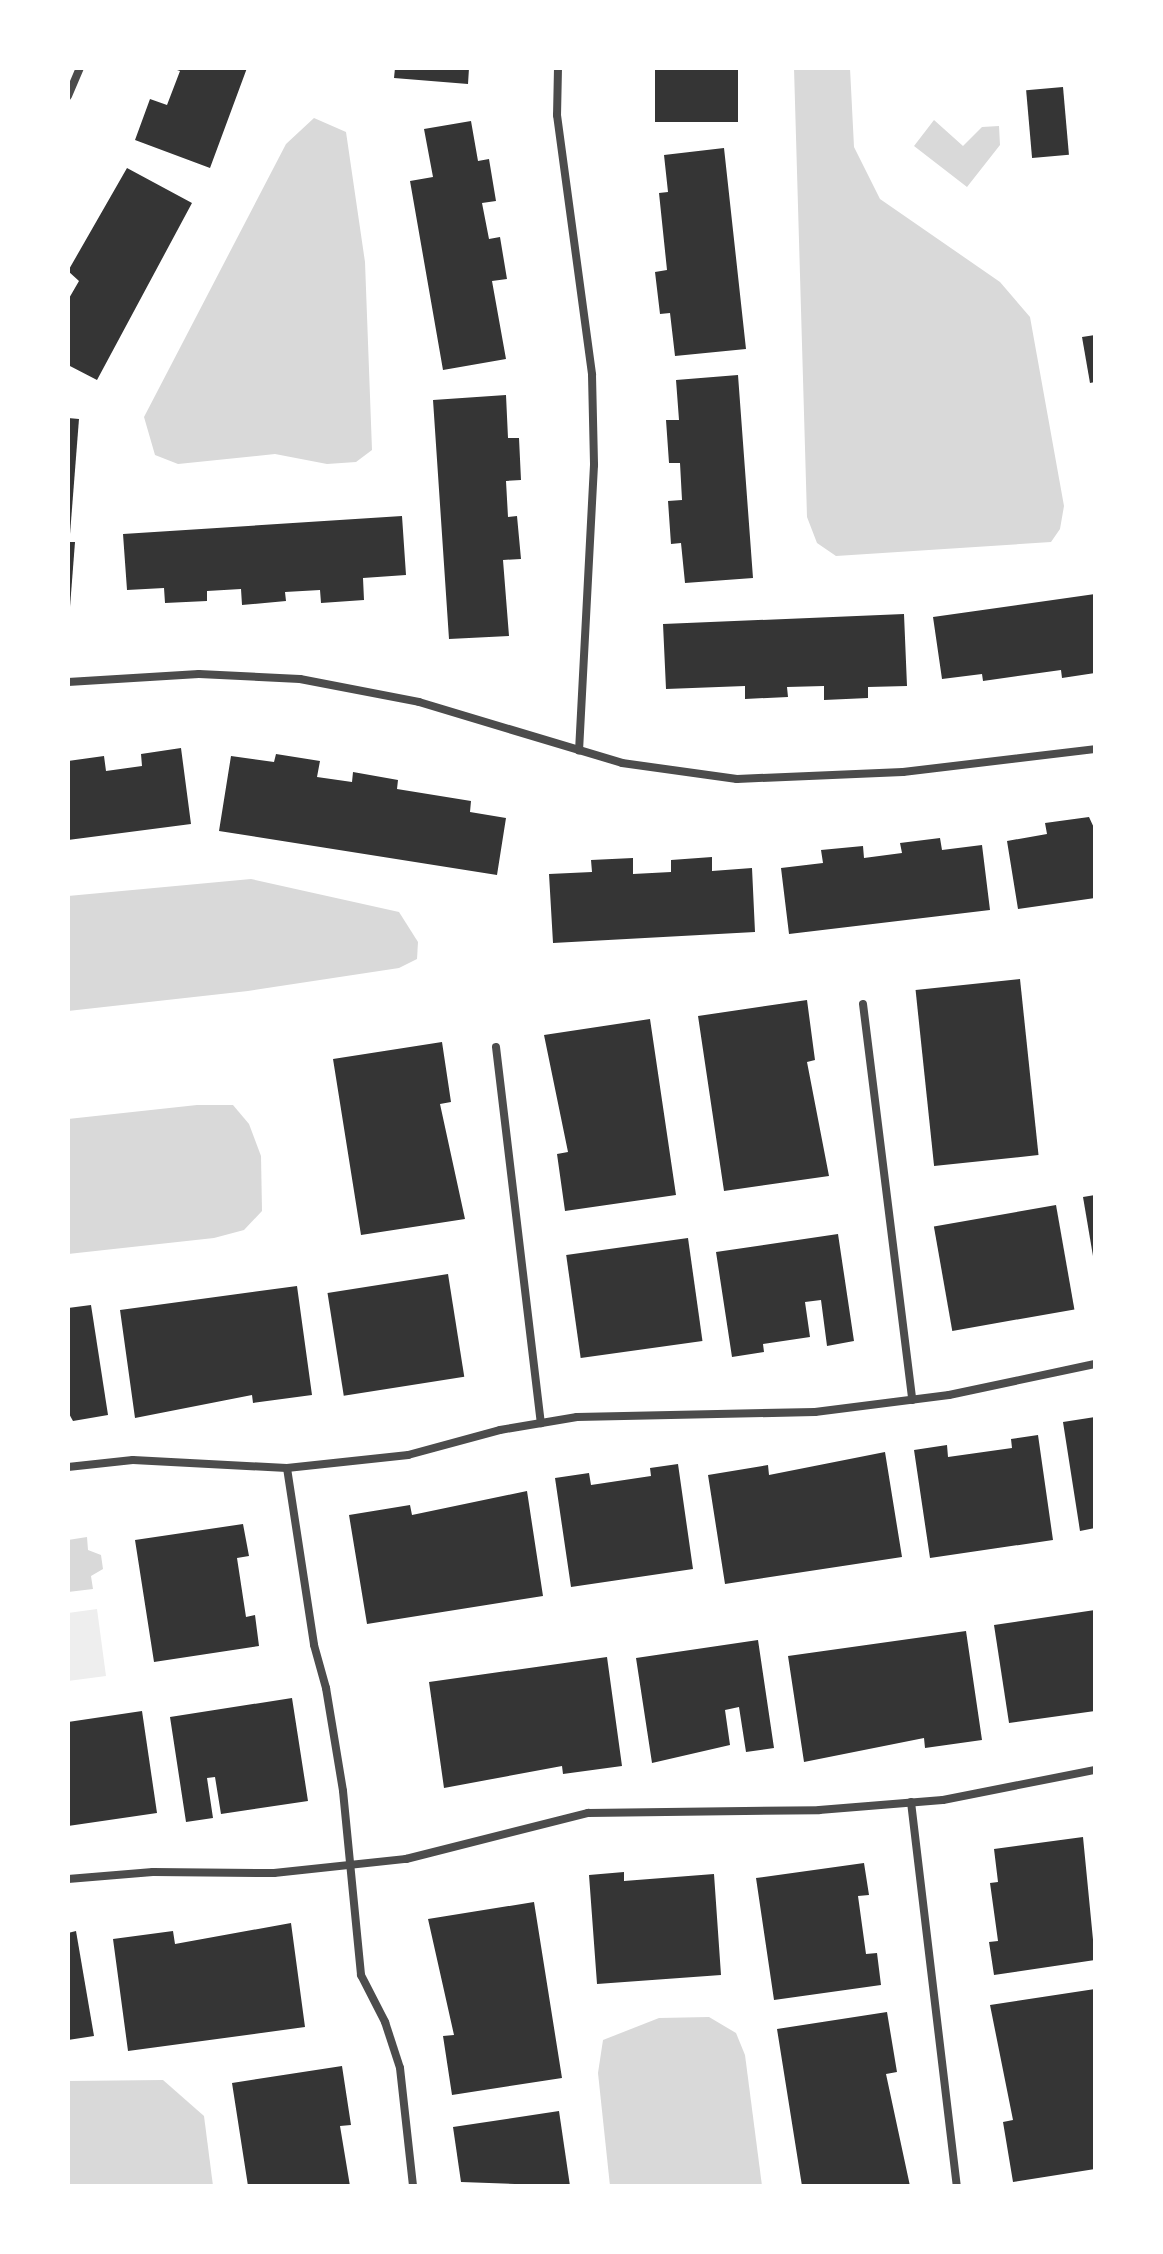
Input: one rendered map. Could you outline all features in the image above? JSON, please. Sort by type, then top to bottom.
[{"type":"street","points":[[68,96],[80,68]]},
{"type":"street","points":[[558,68],[557,115],[592,375],[594,465],[579,751]]},
{"type":"street","points":[[68,682],[199,674],[300,679],[419,702],[622,763],[737,779],[903,772],[1095,749]]},
{"type":"street","points":[[863,1004],[912,1400]]},
{"type":"street","points":[[496,1047],[541,1423]]},
{"type":"street","points":[[68,1467],[133,1460],[287,1468],[408,1455],[577,1417],[815,1412],[912,1400],[1095,1364]]},
{"type":"street","points":[[287,1468],[353,1863],[361,1975],[385,2022],[400,2068],[413,2186]]},
{"type":"street","points":[[68,1879],[153,1872],[274,1873],[406,1859],[588,1813],[819,1810],[911,1802],[1095,1770]]},
{"type":"street","points":[[911,1802],[957,2186]]},
{"type":"shaded area","points":[[794,68],[850,68],[854,147],[880,199],[1000,282],[1030,317],[1064,506],[1060,529],[1051,542],[836,556],[817,543],[807,517]]},
{"type":"shaded area","points":[[314,118],[346,132],[365,262],[372,450],[356,462],[327,464],[275,454],[178,464],[155,455],[144,417],[286,144]]},
{"type":"shaded area","points":[[934,120],[963,146],[982,127],[999,126],[1000,145],[967,187],[914,146]]},
{"type":"shaded area","points":[[251,879],[399,912],[418,942],[417,959],[399,968],[248,991],[68,1011],[68,896]]},
{"type":"shaded area","points":[[197,1105],[233,1105],[249,1124],[261,1156],[262,1211],[244,1230],[214,1238],[68,1254],[68,1119]]},
{"type":"shaded area","points":[[87,1537],[88,1550],[101,1555],[103,1569],[91,1576],[93,1589],[68,1592],[68,1540]]},
{"type":"shaded area","points":[[97,1609],[106,1676],[68,1681],[68,1613]]},
{"type":"shaded area","points":[[709,2017],[736,2033],[745,2055],[762,2186],[610,2186],[598,2073],[603,2040],[659,2018]]},
{"type":"shaded area","points":[[163,2080],[204,2116],[213,2186],[68,2186],[68,2081]]},
{"type":"building","points":[[171,68],[247,68],[210,168],[135,140],[150,99],[167,105],[180,71]]},
{"type":"building","points":[[395,68],[469,68],[468,84],[394,78]]},
{"type":"building","points":[[655,68],[738,68],[738,122],[655,122]]},
{"type":"building","points":[[1063,87],[1069,155],[1032,158],[1026,90]]},
{"type":"building","points":[[471,121],[478,161],[489,159],[496,201],[482,203],[489,239],[500,237],[507,279],[492,281],[506,359],[443,370],[410,181],[433,177],[424,129]]},
{"type":"building","points":[[724,148],[746,349],[675,356],[670,313],[660,314],[655,272],[667,270],[659,193],[668,192],[664,155]]},
{"type":"building","points":[[127,168],[192,203],[97,380],[68,365],[68,300],[79,281],[68,271]]},
{"type":"building","points":[[1095,335],[1095,382],[1090,383],[1082,337]]},
{"type":"building","points":[[738,375],[753,578],[685,583],[681,543],[671,544],[668,501],[682,500],[680,463],[669,463],[666,420],[679,420],[676,380]]},
{"type":"building","points":[[506,395],[508,438],[519,438],[521,480],[506,481],[508,517],[517,516],[521,559],[503,560],[509,636],[449,639],[433,400]]},
{"type":"building","points":[[68,418],[79,419],[70,534],[68,534]]},
{"type":"building","points":[[402,516],[406,575],[363,578],[364,600],[321,603],[320,590],[285,592],[286,601],[242,605],[241,589],[207,591],[207,601],[165,603],[164,588],[127,590],[123,534]]},
{"type":"building","points":[[68,542],[75,542],[70,607],[68,607]]},
{"type":"building","points":[[1095,594],[1095,673],[1062,678],[1061,670],[983,681],[982,674],[942,679],[933,617]]},
{"type":"building","points":[[904,614],[907,686],[868,687],[868,698],[824,700],[824,686],[787,687],[788,697],[745,699],[745,686],[666,689],[663,624]]},
{"type":"building","points":[[181,748],[191,824],[68,840],[68,761],[104,756],[106,771],[142,766],[141,754]]},
{"type":"building","points":[[276,754],[320,761],[317,777],[352,782],[353,772],[398,780],[397,789],[471,801],[470,812],[506,818],[497,875],[219,831],[231,756],[274,762]]},
{"type":"building","points":[[1089,817],[1095,830],[1095,898],[1018,909],[1007,841],[1047,834],[1045,823]]},
{"type":"building","points":[[940,838],[942,850],[982,845],[990,910],[789,934],[781,868],[823,863],[821,850],[863,846],[864,858],[902,853],[900,843]]},
{"type":"building","points":[[712,857],[712,871],[752,868],[755,932],[553,943],[549,874],[592,872],[591,860],[633,858],[633,874],[671,872],[671,860]]},
{"type":"building","points":[[1020,979],[1039,1155],[934,1166],[916,990]]},
{"type":"building","points":[[807,1000],[815,1060],[807,1062],[829,1176],[724,1191],[698,1016]]},
{"type":"building","points":[[650,1019],[676,1195],[565,1211],[557,1154],[568,1152],[544,1035]]},
{"type":"building","points":[[442,1042],[451,1102],[440,1104],[465,1219],[361,1235],[333,1059]]},
{"type":"building","points":[[1095,1195],[1095,1256],[1093,1256],[1083,1197]]},
{"type":"building","points":[[1056,1205],[1074,1309],[952,1331],[934,1227]]},
{"type":"building","points":[[838,1234],[854,1341],[827,1346],[821,1300],[805,1302],[810,1337],[763,1344],[764,1352],[732,1357],[716,1252]]},
{"type":"building","points":[[688,1238],[702,1341],[581,1358],[566,1255]]},
{"type":"building","points":[[448,1274],[464,1377],[344,1396],[328,1293]]},
{"type":"building","points":[[297,1286],[312,1395],[253,1403],[252,1395],[135,1418],[120,1310]]},
{"type":"building","points":[[91,1305],[108,1415],[73,1421],[68,1412],[68,1308]]},
{"type":"building","points":[[1095,1417],[1095,1528],[1080,1531],[1063,1422]]},
{"type":"building","points":[[1038,1435],[1053,1540],[930,1558],[914,1450],[947,1445],[948,1457],[1012,1448],[1011,1439]]},
{"type":"building","points":[[885,1452],[902,1557],[725,1584],[708,1475],[768,1465],[769,1475]]},
{"type":"building","points":[[678,1464],[693,1569],[571,1587],[555,1478],[589,1473],[591,1485],[651,1476],[650,1468]]},
{"type":"building","points":[[527,1491],[543,1596],[367,1624],[349,1515],[410,1505],[412,1515]]},
{"type":"building","points":[[243,1524],[249,1556],[237,1558],[246,1617],[255,1615],[259,1646],[154,1662],[135,1540]]},
{"type":"building","points":[[1095,1610],[1095,1711],[1009,1723],[994,1625]]},
{"type":"building","points":[[966,1631],[982,1740],[925,1748],[924,1738],[804,1762],[788,1656]]},
{"type":"building","points":[[758,1640],[774,1748],[746,1752],[739,1707],[725,1710],[730,1745],[652,1763],[636,1658]]},
{"type":"building","points":[[607,1657],[622,1766],[563,1774],[562,1766],[444,1788],[429,1682]]},
{"type":"building","points":[[292,1698],[308,1801],[221,1814],[215,1777],[207,1778],[213,1818],[186,1822],[170,1717]]},
{"type":"building","points":[[142,1711],[157,1813],[68,1826],[68,1722]]},
{"type":"building","points":[[1083,1837],[1095,1960],[994,1975],[989,1942],[998,1941],[990,1883],[998,1882],[994,1849]]},
{"type":"building","points":[[864,1863],[869,1895],[858,1896],[866,1954],[877,1953],[881,1985],[774,2000],[756,1878]]},
{"type":"building","points":[[624,1872],[624,1881],[714,1874],[721,1975],[597,1984],[589,1875]]},
{"type":"building","points":[[534,1902],[562,2078],[452,2095],[443,2036],[454,2035],[428,1919]]},
{"type":"building","points":[[291,1923],[305,2027],[128,2051],[113,1939],[173,1931],[175,1944]]},
{"type":"building","points":[[76,1931],[94,2036],[68,2040],[68,1933]]},
{"type":"building","points":[[1095,1989],[1095,2169],[1013,2182],[1003,2122],[1013,2120],[990,2005]]},
{"type":"building","points":[[887,2012],[897,2072],[886,2074],[910,2186],[802,2186],[777,2029]]},
{"type":"building","points":[[342,2066],[351,2125],[340,2126],[350,2186],[248,2186],[232,2083]]},
{"type":"building","points":[[559,2111],[570,2186],[461,2182],[453,2127]]}]
